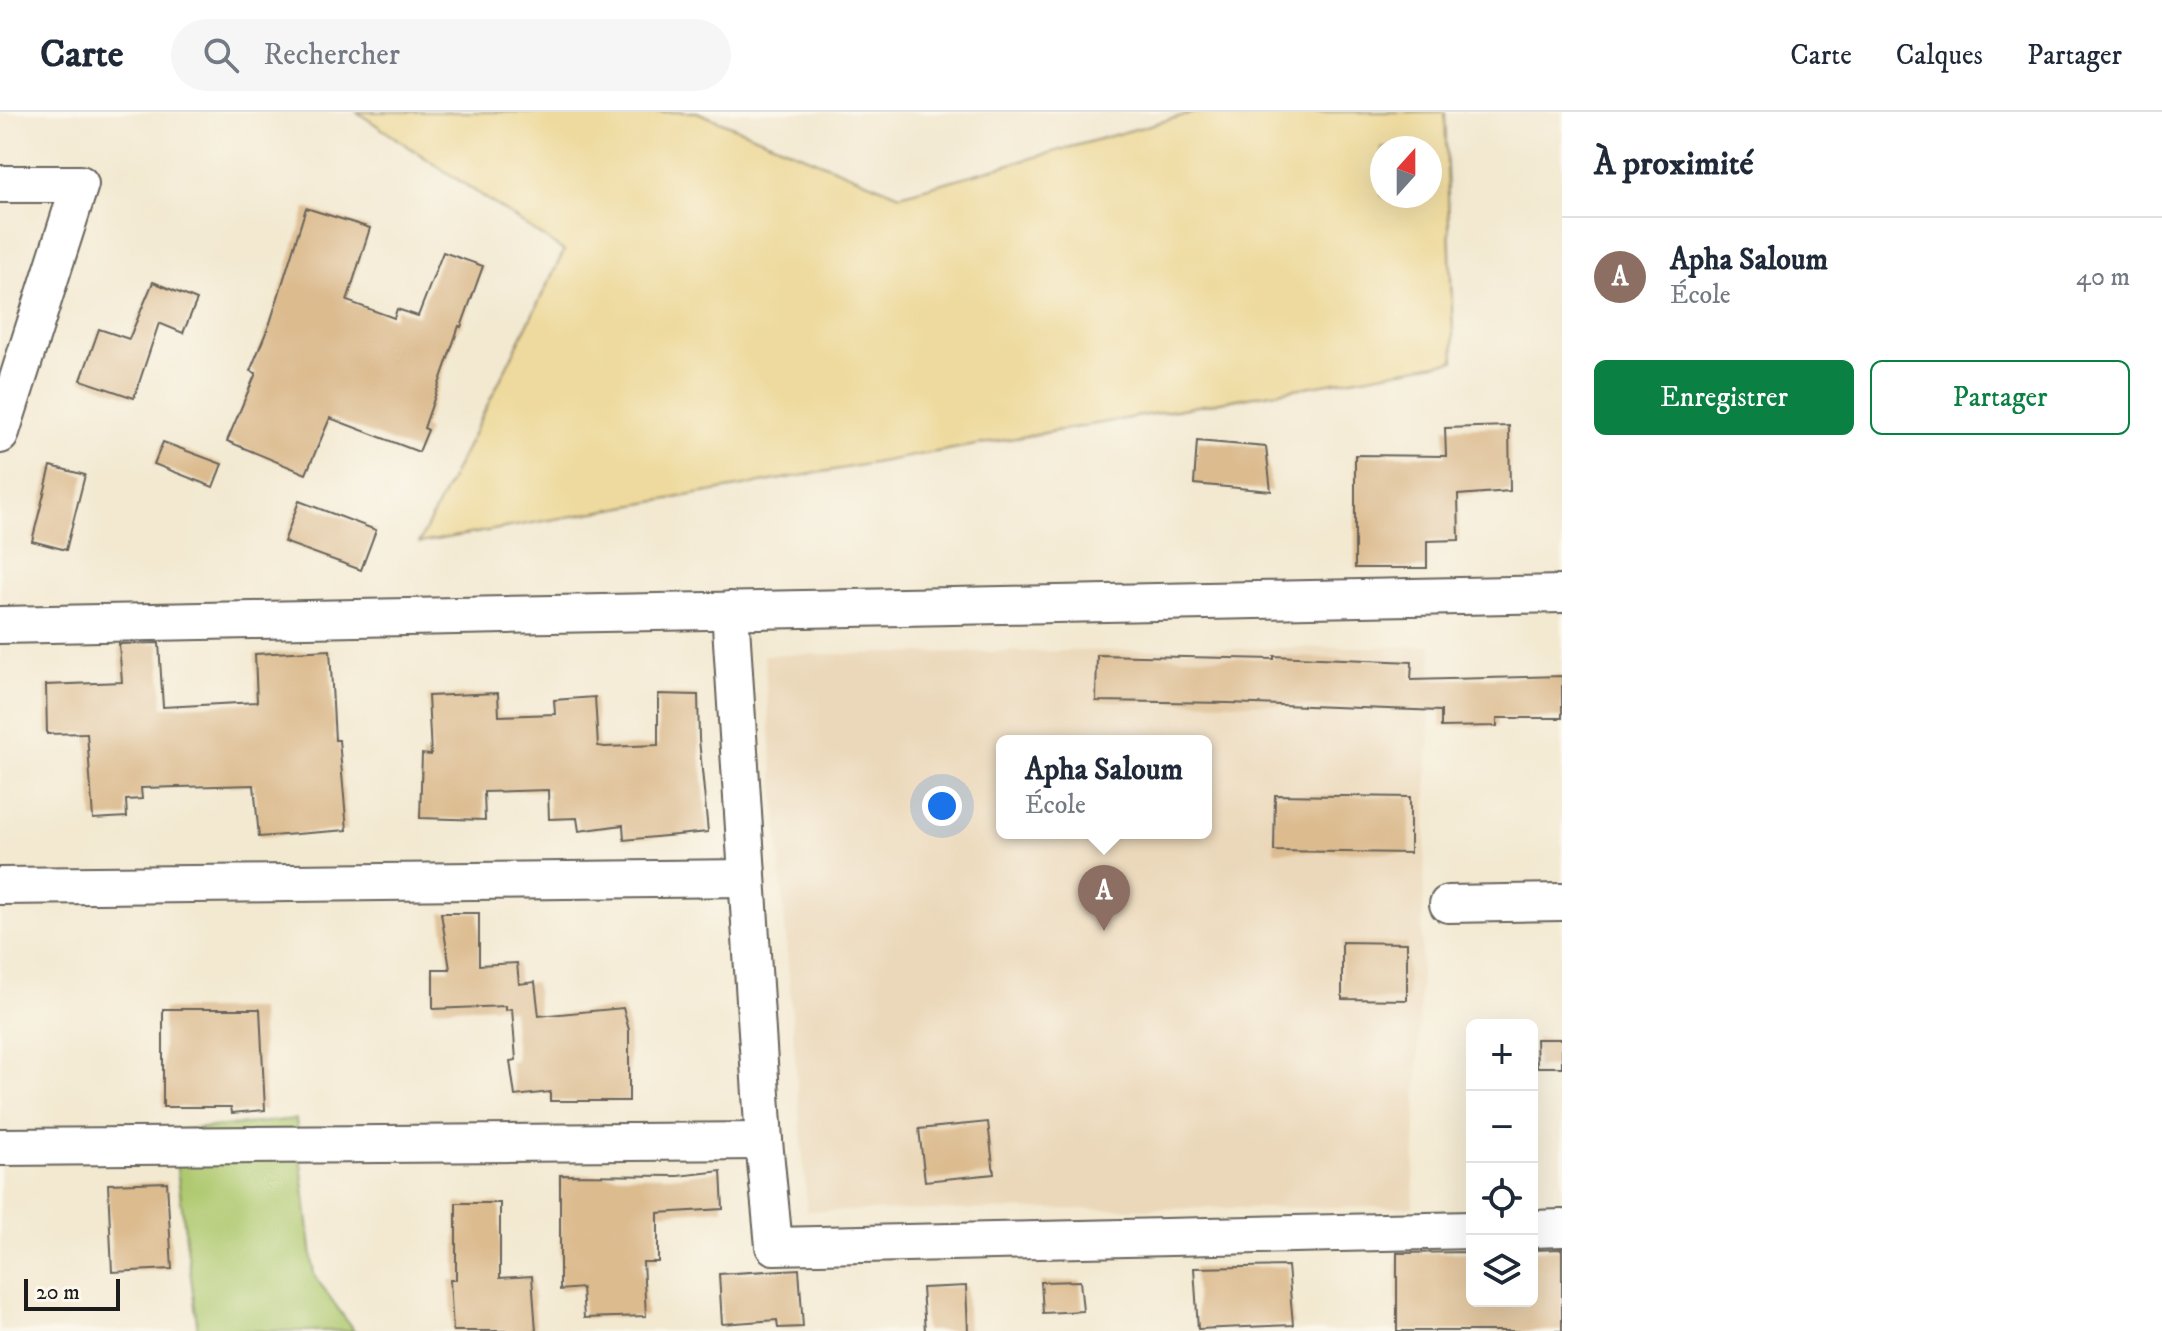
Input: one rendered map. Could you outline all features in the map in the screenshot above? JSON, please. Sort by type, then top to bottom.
[{"type":"street","points":[[0,184],[80,184],[0,435]]},
{"type":"street","points":[[0,625],[1562,594]]},
{"type":"street","points":[[730,610],[764,1141],[774,1246],[1466,1230]]},
{"type":"street","points":[[0,886],[747,878]]},
{"type":"street","points":[[1448,904],[1562,902]]},
{"type":"street","points":[[0,1147],[764,1141]]},
{"type":"street","points":[[1538,1229],[1562,1228]]},
{"type":"shaded area","points":[[1432,646],[1413,1207],[807,1211],[764,655]]},
{"type":"green space","points":[[296,1119],[314,1275],[354,1331],[198,1331],[172,1131]]},
{"type":"sand","points":[[357,112],[697,112],[900,195],[1196,112],[1445,112],[1454,361],[419,543],[564,251]]},
{"type":"building","points":[[306,208],[370,228],[347,301],[394,318],[397,309],[418,316],[443,252],[483,266],[459,326],[424,428],[428,430],[419,452],[330,418],[306,474],[227,441],[256,373],[250,371],[270,323]]},
{"type":"building","points":[[153,282],[197,300],[183,333],[159,323],[134,398],[81,380],[99,329],[129,339]]},
{"type":"building","points":[[1509,426],[1510,491],[1458,495],[1459,540],[1427,541],[1427,568],[1355,568],[1355,455],[1446,456],[1445,428]]},
{"type":"building","points":[[1197,441],[1266,447],[1271,491],[1194,484]]},
{"type":"building","points":[[163,442],[222,464],[213,487],[154,464]]},
{"type":"building","points":[[51,466],[85,475],[66,550],[32,541]]},
{"type":"building","points":[[299,501],[376,530],[361,570],[284,542]]},
{"type":"building","points":[[159,643],[163,707],[257,702],[255,654],[330,650],[335,740],[339,740],[347,830],[259,837],[254,785],[141,788],[142,799],[126,800],[127,817],[93,819],[87,733],[47,734],[46,685],[122,682],[119,644]]},
{"type":"building","points":[[1097,655],[1274,659],[1274,656],[1412,662],[1411,680],[1562,676],[1562,718],[1497,718],[1497,726],[1441,727],[1441,711],[1096,701]]},
{"type":"building","points":[[498,693],[499,716],[555,714],[554,700],[595,697],[598,746],[605,747],[658,745],[658,694],[698,695],[708,832],[624,840],[623,825],[579,831],[577,818],[549,819],[548,790],[484,792],[485,820],[420,818],[422,754],[431,755],[428,696]]},
{"type":"building","points":[[1275,795],[1410,797],[1410,853],[1274,851]]},
{"type":"building","points":[[441,913],[479,913],[479,965],[517,963],[519,984],[535,982],[539,1016],[623,1008],[629,1030],[629,1101],[550,1101],[550,1092],[515,1096],[510,1061],[516,1060],[512,1009],[505,1010],[505,1006],[433,1009],[433,969],[450,969]]},
{"type":"building","points":[[1342,942],[1407,943],[1407,1000],[1342,999]]},
{"type":"building","points":[[163,1009],[260,1009],[265,1110],[232,1113],[231,1107],[163,1107]]},
{"type":"building","points":[[1538,1039],[1562,1039],[1562,1067],[1538,1067]]},
{"type":"building","points":[[988,1122],[994,1174],[925,1181],[919,1129]]},
{"type":"building","points":[[721,1171],[723,1209],[658,1213],[658,1262],[643,1262],[646,1316],[584,1318],[582,1288],[560,1290],[560,1175],[678,1176]]},
{"type":"building","points":[[167,1182],[172,1269],[112,1272],[108,1184]]},
{"type":"building","points":[[456,1203],[500,1203],[500,1278],[532,1276],[536,1331],[453,1331],[450,1280],[456,1280]]},
{"type":"building","points":[[1562,1249],[1562,1331],[1397,1331],[1397,1253],[1466,1252],[1466,1307],[1538,1307],[1538,1250]]},
{"type":"building","points":[[1288,1266],[1293,1325],[1198,1329],[1194,1268]]},
{"type":"building","points":[[799,1269],[803,1327],[778,1328],[777,1320],[722,1324],[719,1274]]},
{"type":"building","points":[[1080,1281],[1083,1311],[1043,1313],[1041,1282]]},
{"type":"building","points":[[966,1286],[968,1331],[925,1331],[922,1288]]},
{"type":"place","name":"Apha Saloum","points":[[1104,931]]}]
